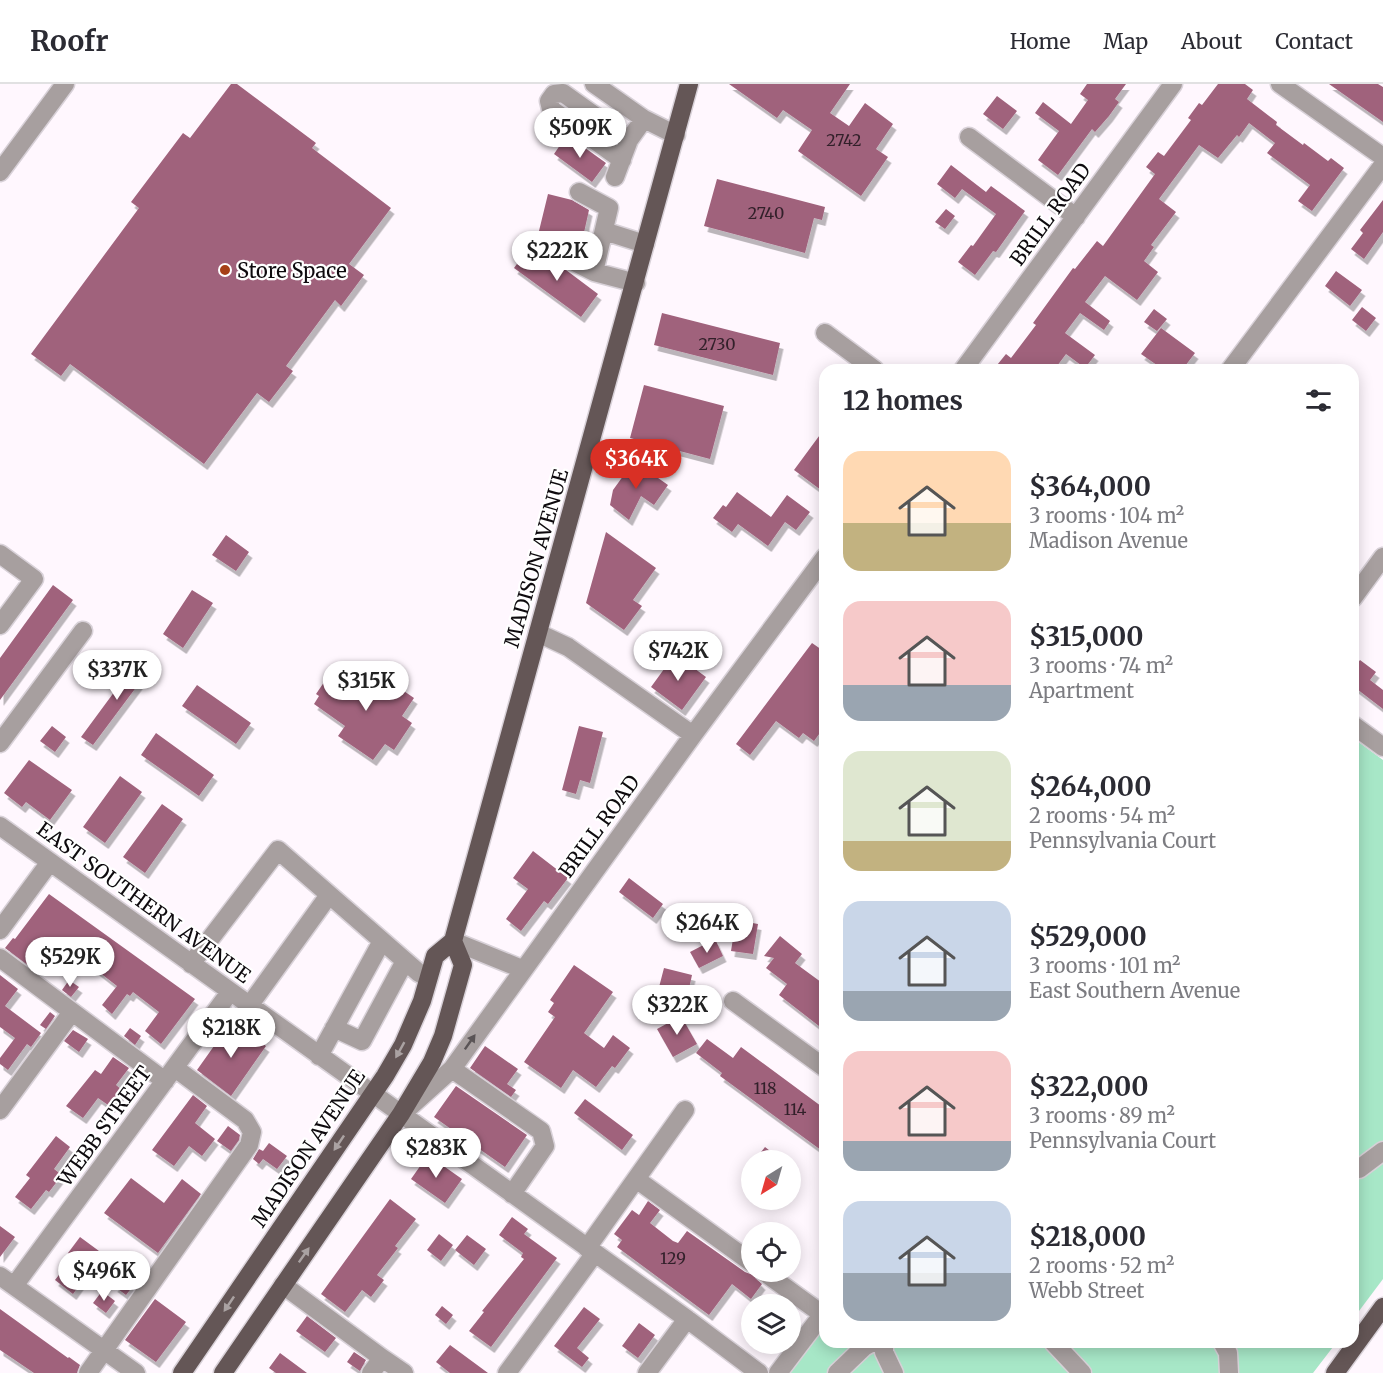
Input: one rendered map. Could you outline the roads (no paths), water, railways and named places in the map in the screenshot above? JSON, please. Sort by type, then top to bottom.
[{"type":"main road","name":"MADISON AVENUE","points":[[182,1373],[373,1095],[403,1045],[422,1000],[435,956],[453,940],[689,84]]},
{"type":"main road","points":[[223,1373],[401,1114],[432,1062],[451,1010],[463,965],[453,940]]},
{"type":"main road","points":[[1359,1340],[1383,1307]]},
{"type":"main road","points":[[1335,1373],[1353,1348]]},
{"type":"street","points":[[0,172],[65,84]]},
{"type":"street","points":[[594,84],[644,119],[676,135]]},
{"type":"street","name":"BRILL ROAD","points":[[967,364],[1173,84]]},
{"type":"street","points":[[1280,84],[1383,157]]},
{"type":"street","points":[[629,140],[563,93],[554,94],[549,101],[551,109],[619,168],[629,140],[644,119]]},
{"type":"street","points":[[969,137],[1076,217]]},
{"type":"street","points":[[1234,364],[1383,165]]},
{"type":"street","points":[[579,192],[609,208],[594,272]]},
{"type":"street","points":[[604,231],[645,244]]},
{"type":"street","points":[[543,246],[594,272],[636,283]]},
{"type":"street","points":[[825,333],[867,364]]},
{"type":"street","points":[[0,554],[33,579],[0,626]]},
{"type":"street","points":[[1359,590],[1383,557]]},
{"type":"street","name":"BRILL ROAD","points":[[401,1114],[452,1069],[522,969],[819,565]]},
{"type":"street","points":[[3,733],[82,631]]},
{"type":"street","points":[[538,633],[568,647],[693,735]]},
{"type":"street","points":[[1359,729],[1383,747]]},
{"type":"street","name":"EAST SOUTHERN AVENUE","points":[[0,826],[759,1373]]},
{"type":"street","points":[[191,964],[278,850],[405,961],[428,978]]},
{"type":"street","points":[[0,930],[50,862]]},
{"type":"street","points":[[249,1006],[329,895]]},
{"type":"street","points":[[453,940],[522,969]]},
{"type":"street","points":[[318,1056],[382,941]]},
{"type":"street","points":[[0,958],[72,1011],[245,1120],[252,1132],[249,1145],[88,1373]]},
{"type":"street","points":[[334,1028],[362,1041],[405,961]]},
{"type":"street","name":"WEBB STREET","points":[[7,1281],[170,1074],[230,992]]},
{"type":"street","points":[[733,1001],[819,1064]]},
{"type":"street","points":[[0,1110],[72,1011]]},
{"type":"street","points":[[452,1069],[541,1131],[545,1146],[512,1194]]},
{"type":"street","points":[[507,1373],[591,1250],[636,1179],[685,1110]]},
{"type":"street","points":[[1359,1169],[1383,1151]]},
{"type":"street","points":[[636,1179],[741,1255]]},
{"type":"street","points":[[7,1281],[136,1373]]},
{"type":"street","points":[[779,1282],[819,1310]]},
{"type":"street","points":[[283,1285],[404,1373]]},
{"type":"street","points":[[647,1373],[687,1319]]},
{"type":"street","points":[[778,1373],[819,1320]]},
{"type":"street","points":[[837,1373],[863,1348]]},
{"type":"street","points":[[884,1348],[894,1373]]},
{"type":"street","points":[[1059,1348],[1082,1373]]},
{"type":"street","points":[[1225,1348],[1228,1353],[1229,1373]]},
{"type":"street","points":[[370,1373],[382,1358]]},
{"type":"place","name":"Store Space","points":[[225,270]]}]
